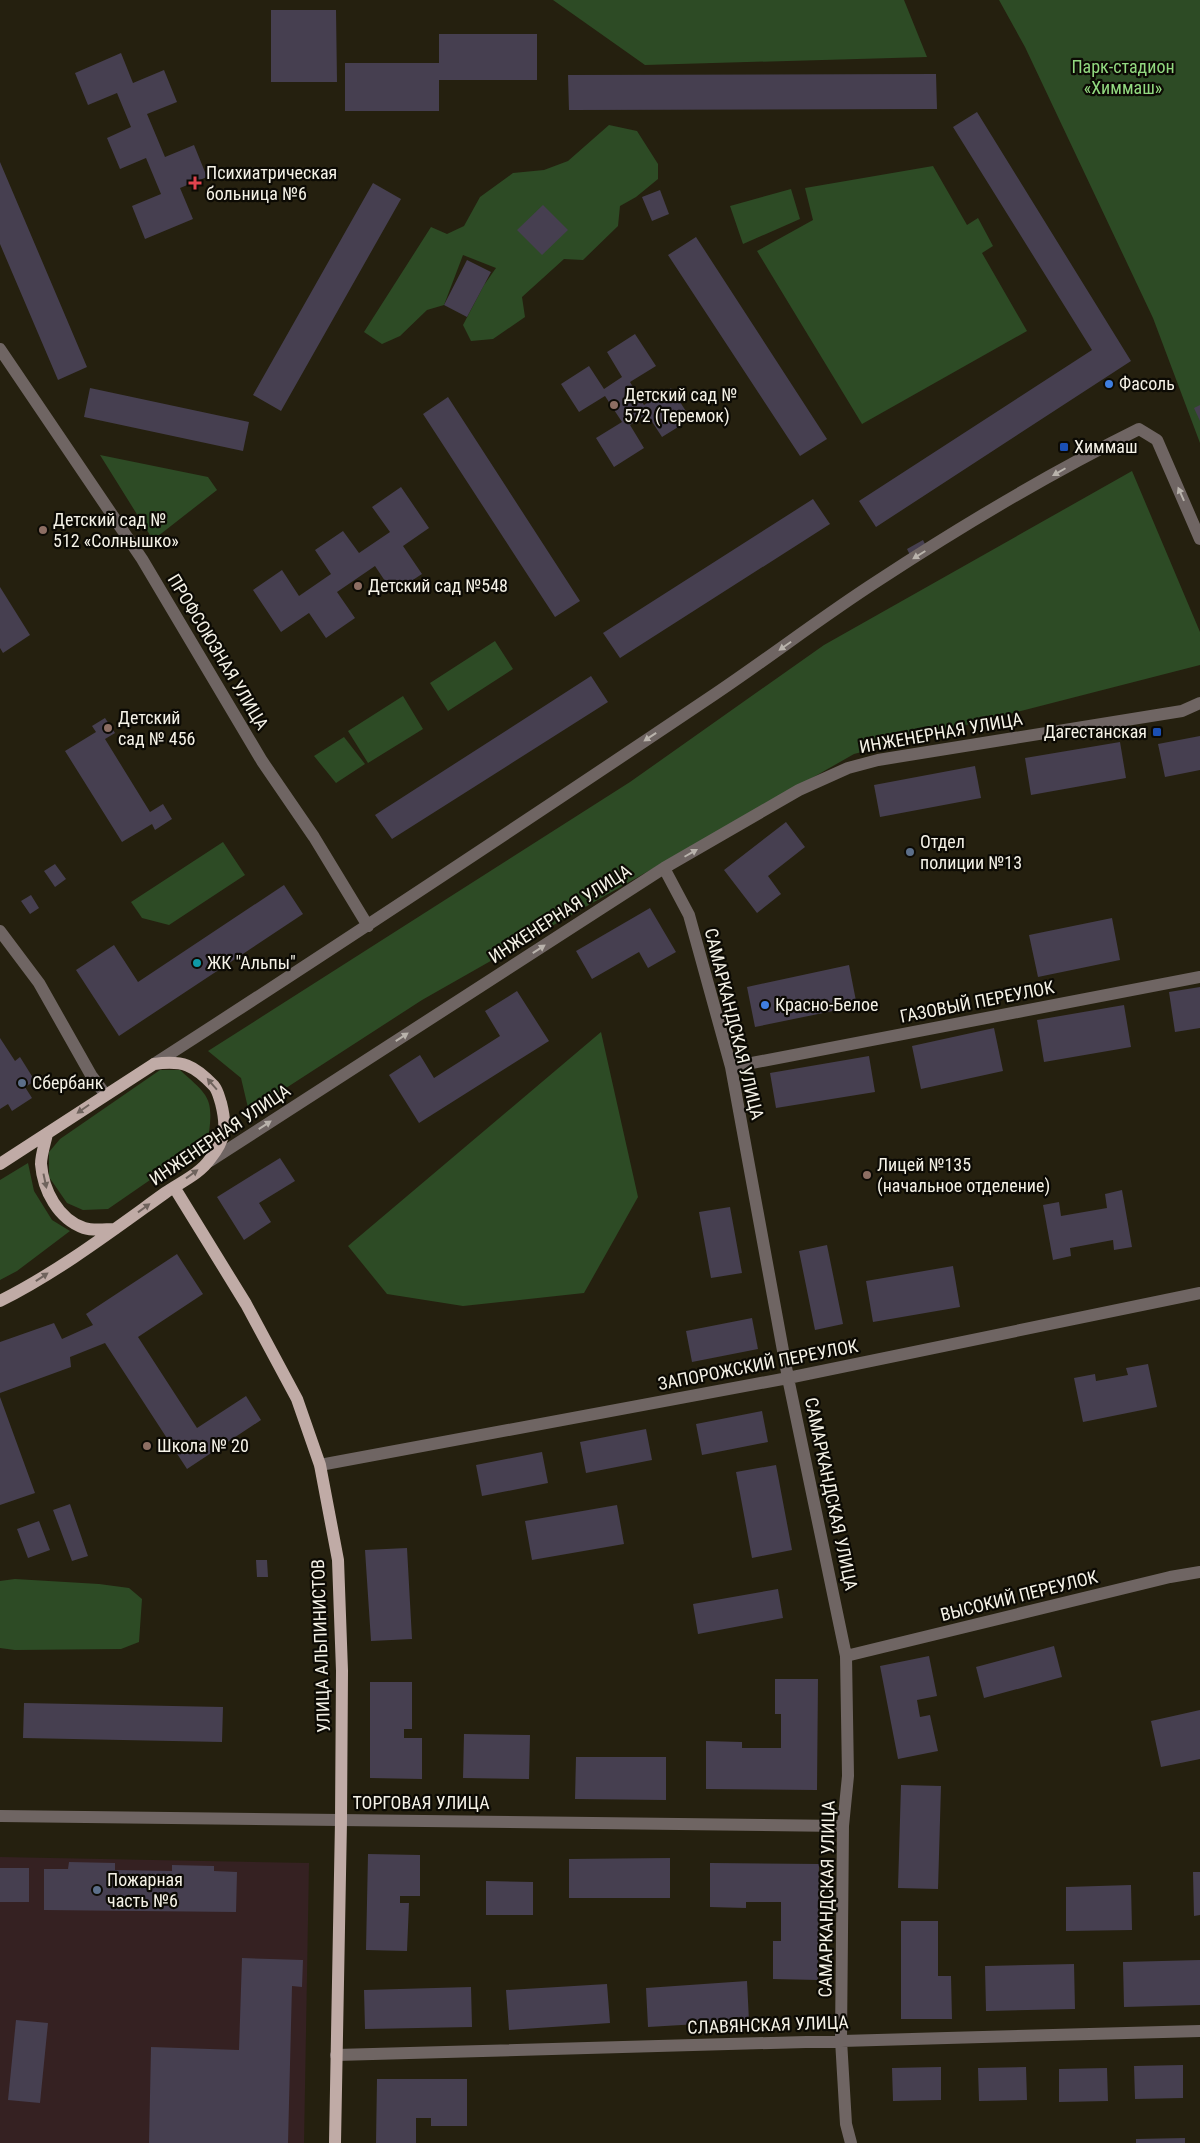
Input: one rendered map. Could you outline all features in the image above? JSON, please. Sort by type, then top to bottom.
[{"type":"main road","points":[[0,1164],[105,1094],[154,1064],[173,1062],[190,1065],[217,1090],[226,1122],[223,1139],[210,1161]]},
{"type":"main road","points":[[47,1134],[41,1163],[46,1190],[52,1200],[67,1220],[86,1228],[115,1229]]},
{"type":"main road","name":"ИНЖЕНЕРНАЯ УЛИЦА","points":[[0,1301],[27,1287],[115,1229],[210,1161]]},
{"type":"main road","name":"УЛИЦА АЛЬПИНИСТОВ","points":[[174,1187],[246,1304],[298,1399],[320,1465],[338,1560],[342,1671],[341,1821],[334,2143]]},
{"type":"street","name":"ПРОФСОЮЗНАЯ УЛИЦА","points":[[0,349],[142,559],[262,761],[314,837],[368,926]]},
{"type":"street","points":[[154,1064],[368,926],[754,667],[878,580],[978,519],[1101,448],[1139,429],[1157,440],[1200,539]]},
{"type":"street","name":"ИНЖЕНЕРНАЯ УЛИЦА","points":[[210,1161],[664,868],[799,790],[848,768],[878,760],[1182,711],[1200,703]]},
{"type":"street","name":"САМАРКАНДСКАЯ УЛИЦА","points":[[664,868],[689,915],[731,1067],[788,1378],[846,1656],[848,1776],[843,1826],[841,2040],[846,2124],[852,2143]]},
{"type":"street","points":[[0,931],[39,983],[91,1075],[105,1094]]},
{"type":"street","name":"ГАЗОВЫЙ ПЕРЕУЛОК","points":[[731,1067],[1200,977]]},
{"type":"street","name":"ЗАПОРОЖСКИЙ ПЕРЕУЛОК","points":[[320,1465],[788,1378],[1200,1293]]},
{"type":"street","name":"ВЫСОКИЙ ПЕРЕУЛОК","points":[[846,1656],[1170,1577],[1200,1572]]},
{"type":"street","name":"ТОРГОВАЯ УЛИЦА","points":[[0,1816],[843,1826]]},
{"type":"street","name":"СЛАВЯНСКАЯ УЛИЦА","points":[[336,2055],[1200,2031]]},
{"type":"shaded area","points":[[0,1857],[309,1863],[304,2143],[0,2143]]},
{"type":"green space","points":[[553,0],[904,0],[927,57],[645,65]]},
{"type":"green space","name":"Парк-стадион «Химмаш»","points":[[999,0],[1200,0],[1200,443],[1153,318],[1025,47]]},
{"type":"green space","points":[[609,125],[637,131],[658,164],[658,179],[636,197],[620,206],[618,226],[583,260],[564,259],[522,297],[525,317],[493,339],[471,341],[463,325],[484,285],[496,268],[463,255],[444,305],[427,310],[400,336],[382,344],[364,332],[431,227],[447,234],[464,226],[480,197],[513,173],[544,170],[568,161]]},
{"type":"green space","points":[[933,166],[967,225],[978,218],[993,246],[982,253],[1027,331],[862,424],[757,251],[813,220],[805,188]]},
{"type":"green space","points":[[791,189],[800,219],[743,244],[730,206]]},
{"type":"green space","points":[[100,455],[208,477],[217,490],[153,540]]},
{"type":"green space","points":[[1132,471],[1200,632],[1200,665],[854,754],[422,1000],[249,1112],[241,1078],[208,1051],[630,782],[824,645]]},
{"type":"green space","points":[[495,641],[513,669],[448,711],[430,683]]},
{"type":"green space","points":[[403,696],[423,729],[368,763],[348,731]]},
{"type":"green space","points":[[344,737],[365,764],[336,783],[314,756]]},
{"type":"green space","points":[[223,842],[245,875],[169,925],[142,918],[131,902]]},
{"type":"green space","points":[[601,1032],[638,1197],[584,1293],[463,1306],[387,1294],[348,1246]]},
{"type":"green space","points":[[160,1070],[180,1070],[204,1093],[210,1107],[208,1140],[108,1209],[83,1210],[67,1203],[49,1177],[49,1152],[60,1139]]},
{"type":"green space","points":[[28,1163],[34,1191],[52,1220],[70,1231],[17,1271],[0,1280],[0,1180]]},
{"type":"green space","points":[[15,1579],[99,1584],[129,1588],[142,1599],[139,1642],[121,1649],[15,1650],[0,1648],[0,1581]]},
{"type":"building","points":[[271,10],[336,10],[337,82],[271,82]]},
{"type":"building","points":[[439,34],[537,34],[537,80],[439,80],[439,111],[345,111],[345,63],[439,63]]},
{"type":"building","points":[[121,53],[133,83],[164,70],[177,102],[147,114],[165,157],[194,145],[207,177],[180,188],[193,219],[145,239],[132,206],[161,194],[146,158],[120,169],[107,138],[131,127],[117,93],[88,105],[75,73]]},
{"type":"building","points":[[936,74],[937,109],[569,110],[568,75]]},
{"type":"building","points":[[977,112],[1131,361],[876,527],[859,501],[1092,350],[953,127]]},
{"type":"building","points":[[0,162],[87,367],[58,380],[0,244]]},
{"type":"building","points":[[373,183],[401,199],[281,411],[253,395]]},
{"type":"building","points":[[660,190],[669,214],[652,221],[642,197]]},
{"type":"building","points":[[543,205],[568,230],[542,255],[517,230]]},
{"type":"building","points":[[696,237],[827,439],[800,456],[668,255]]},
{"type":"building","points":[[467,260],[491,272],[467,317],[444,305]]},
{"type":"building","points":[[635,334],[656,366],[630,382],[644,405],[671,388],[691,419],[662,437],[647,414],[630,425],[644,448],[614,467],[596,438],[622,422],[605,396],[579,412],[561,384],[589,366],[604,389],[622,377],[607,352]]},
{"type":"building","points":[[90,388],[249,422],[243,451],[84,417]]},
{"type":"building","points":[[448,397],[580,601],[555,617],[423,414]]},
{"type":"building","points":[[1200,405],[1200,421],[1194,408]]},
{"type":"building","points":[[401,487],[429,528],[403,546],[422,574],[393,593],[375,566],[337,592],[355,618],[326,638],[309,613],[281,632],[253,590],[282,570],[299,596],[331,574],[315,550],[343,531],[359,553],[390,532],[372,507]]},
{"type":"building","points":[[813,499],[830,524],[620,658],[603,633]]},
{"type":"building","points":[[923,540],[926,546],[910,555],[907,549]]},
{"type":"building","points":[[0,587],[30,635],[3,653],[0,648]]},
{"type":"building","points":[[591,676],[608,702],[392,839],[375,815]]},
{"type":"building","points":[[105,718],[115,733],[105,739],[150,812],[163,804],[172,819],[155,830],[152,824],[122,842],[65,751],[96,732],[92,726]]},
{"type":"building","points":[[1200,736],[1200,770],[1165,777],[1158,744]]},
{"type":"building","points":[[1120,742],[1126,778],[1031,795],[1025,758]]},
{"type":"building","points":[[975,766],[981,798],[880,817],[874,785]]},
{"type":"building","points":[[786,822],[805,847],[768,876],[781,894],[757,913],[724,870]]},
{"type":"building","points":[[55,864],[66,879],[55,887],[44,871]]},
{"type":"building","name":"ЖК \"Альпы\"","points":[[284,885],[303,914],[119,1036],[76,970],[114,945],[138,982]]},
{"type":"building","points":[[31,895],[39,908],[30,914],[21,901]]},
{"type":"building","points":[[650,908],[676,952],[648,968],[639,952],[592,979],[576,951]]},
{"type":"building","points":[[1112,918],[1120,960],[1038,977],[1029,935]]},
{"type":"building","points":[[849,965],[857,1006],[755,1027],[747,987]]},
{"type":"building","points":[[1200,987],[1200,1028],[1175,1032],[1169,992]]},
{"type":"building","points":[[517,991],[549,1041],[419,1123],[389,1075],[420,1055],[434,1078],[500,1036],[485,1011]]},
{"type":"building","points":[[1124,1005],[1131,1047],[1044,1062],[1037,1020]]},
{"type":"building","points":[[994,1028],[1003,1071],[921,1089],[912,1046]]},
{"type":"building","points":[[0,1038],[15,1061],[20,1057],[35,1081],[25,1087],[32,1098],[12,1111],[8,1104],[0,1109]]},
{"type":"building","points":[[869,1056],[875,1092],[776,1108],[770,1073]]},
{"type":"building","points":[[280,1158],[295,1181],[259,1203],[271,1222],[244,1240],[217,1197]]},
{"type":"building","points":[[1122,1190],[1132,1247],[1114,1250],[1113,1240],[1070,1248],[1071,1256],[1053,1260],[1043,1205],[1059,1202],[1061,1216],[1107,1208],[1105,1194]]},
{"type":"building","points":[[730,1207],[742,1273],[711,1278],[699,1212]]},
{"type":"building","points":[[827,1245],[843,1324],[815,1330],[799,1251]]},
{"type":"building","points":[[177,1254],[203,1294],[138,1337],[197,1428],[246,1396],[261,1420],[187,1469],[105,1343],[70,1357],[71,1367],[0,1393],[0,1342],[54,1323],[62,1339],[93,1325],[86,1314]]},
{"type":"building","points":[[953,1266],[960,1307],[873,1322],[866,1281]]},
{"type":"building","points":[[752,1318],[758,1349],[692,1362],[686,1331]]},
{"type":"building","points":[[1148,1364],[1157,1407],[1083,1422],[1074,1378],[1095,1374],[1096,1381],[1128,1375],[1126,1368]]},
{"type":"building","points":[[0,1397],[35,1493],[0,1505]]},
{"type":"building","points":[[762,1411],[768,1442],[702,1455],[696,1424]]},
{"type":"building","points":[[646,1429],[652,1460],[586,1473],[580,1442]]},
{"type":"building","points":[[542,1452],[548,1483],[482,1496],[476,1465]]},
{"type":"building","points":[[776,1465],[792,1550],[752,1558],[736,1472]]},
{"type":"building","points":[[70,1504],[88,1556],[72,1561],[53,1510]]},
{"type":"building","points":[[617,1505],[624,1544],[532,1560],[525,1521]]},
{"type":"building","points":[[39,1521],[50,1550],[28,1558],[17,1529]]},
{"type":"building","points":[[407,1548],[412,1639],[371,1641],[365,1550]]},
{"type":"building","points":[[256,1560],[267,1560],[268,1577],[257,1577]]},
{"type":"building","points":[[778,1589],[783,1618],[698,1634],[693,1604]]},
{"type":"building","points":[[1054,1646],[1062,1677],[984,1698],[976,1667]]},
{"type":"building","points":[[929,1656],[937,1696],[917,1700],[920,1717],[930,1715],[938,1751],[898,1759],[880,1666]]},
{"type":"building","points":[[775,1679],[818,1679],[817,1790],[706,1789],[706,1741],[742,1742],[742,1748],[781,1748],[781,1714],[775,1714]]},
{"type":"building","points":[[370,1682],[412,1682],[412,1729],[404,1729],[404,1738],[422,1738],[422,1779],[370,1778]]},
{"type":"building","points":[[24,1703],[223,1707],[222,1742],[23,1738]]},
{"type":"building","points":[[1200,1710],[1200,1759],[1161,1767],[1151,1721]]},
{"type":"building","points":[[464,1734],[530,1735],[529,1779],[463,1778]]},
{"type":"building","points":[[576,1757],[666,1757],[666,1800],[575,1799]]},
{"type":"building","points":[[901,1785],[941,1786],[938,1889],[898,1888]]},
{"type":"building","points":[[368,1854],[420,1855],[420,1896],[400,1896],[400,1903],[409,1903],[407,1951],[366,1950]]},
{"type":"building","points":[[670,1858],[670,1898],[569,1898],[569,1859]]},
{"type":"building","points":[[69,1862],[115,1863],[115,1870],[172,1871],[172,1865],[214,1866],[214,1871],[237,1872],[236,1912],[44,1910],[44,1869],[68,1869]]},
{"type":"building","points":[[710,1863],[819,1864],[818,1980],[773,1979],[773,1941],[781,1941],[781,1902],[746,1902],[746,1908],[710,1907]]},
{"type":"building","points":[[0,1868],[29,1868],[29,1902],[0,1902]]},
{"type":"building","points":[[1193,1872],[1200,1872],[1200,1915],[1194,1916]]},
{"type":"building","points":[[486,1881],[533,1882],[533,1915],[486,1915]]},
{"type":"building","points":[[1131,1885],[1132,1930],[1066,1931],[1066,1887]]},
{"type":"building","points":[[901,1921],[938,1921],[938,1976],[951,1976],[952,2019],[901,2019]]},
{"type":"building","points":[[242,1958],[303,1960],[302,1987],[292,1986],[288,2143],[149,2143],[151,2047],[239,2050]]},
{"type":"building","points":[[1200,1960],[1200,2005],[1124,2007],[1123,1962]]},
{"type":"building","points":[[1074,1964],[1075,2009],[986,2011],[985,1966]]},
{"type":"building","points":[[747,1981],[749,2021],[648,2027],[646,1988]]},
{"type":"building","points":[[607,1984],[610,2023],[509,2030],[506,1990]]},
{"type":"building","points":[[471,1987],[472,2027],[365,2029],[364,1990]]},
{"type":"building","points":[[16,2020],[48,2023],[40,2103],[8,2100]]},
{"type":"building","points":[[1183,2065],[1183,2098],[1135,2099],[1134,2066]]},
{"type":"building","points":[[941,2067],[941,2100],[893,2101],[892,2068]]},
{"type":"building","points":[[1026,2067],[1027,2100],[979,2101],[978,2068]]},
{"type":"building","points":[[1107,2068],[1108,2101],[1059,2102],[1059,2069]]},
{"type":"building","points":[[377,2079],[467,2079],[467,2126],[431,2126],[431,2118],[416,2118],[416,2143],[376,2143]]},
{"type":"building","points":[[1185,2138],[1185,2143],[1136,2143],[1136,2139]]},
{"type":"place","name":"Психиатрическая больница №6","points":[[195,183]]},
{"type":"place","name":"Фасоль","points":[[1109,384]]},
{"type":"place","name":"Детский сад № 572 (Теремок)","points":[[614,405]]},
{"type":"place","name":"Химмаш","points":[[1064,447]]},
{"type":"place","name":"Детский сад № 512 «Солнышко»","points":[[43,530]]},
{"type":"place","name":"Детский сад №548","points":[[358,586]]},
{"type":"place","name":"Детский сад № 456","points":[[108,728]]},
{"type":"place","name":"Дагестанская","points":[[1157,732]]},
{"type":"place","name":"Отдел полиции №13","points":[[910,852]]},
{"type":"place","name":"ЖК \"Альпы\"","points":[[197,963]]},
{"type":"place","name":"Красно-Белое","points":[[765,1005]]},
{"type":"place","name":"Сбербанк","points":[[22,1083]]},
{"type":"place","name":"Лицей №135 (начальное отделение)","points":[[867,1175]]},
{"type":"place","name":"Школа № 20","points":[[147,1446]]},
{"type":"place","name":"Пожарная часть №6","points":[[97,1890]]}]
